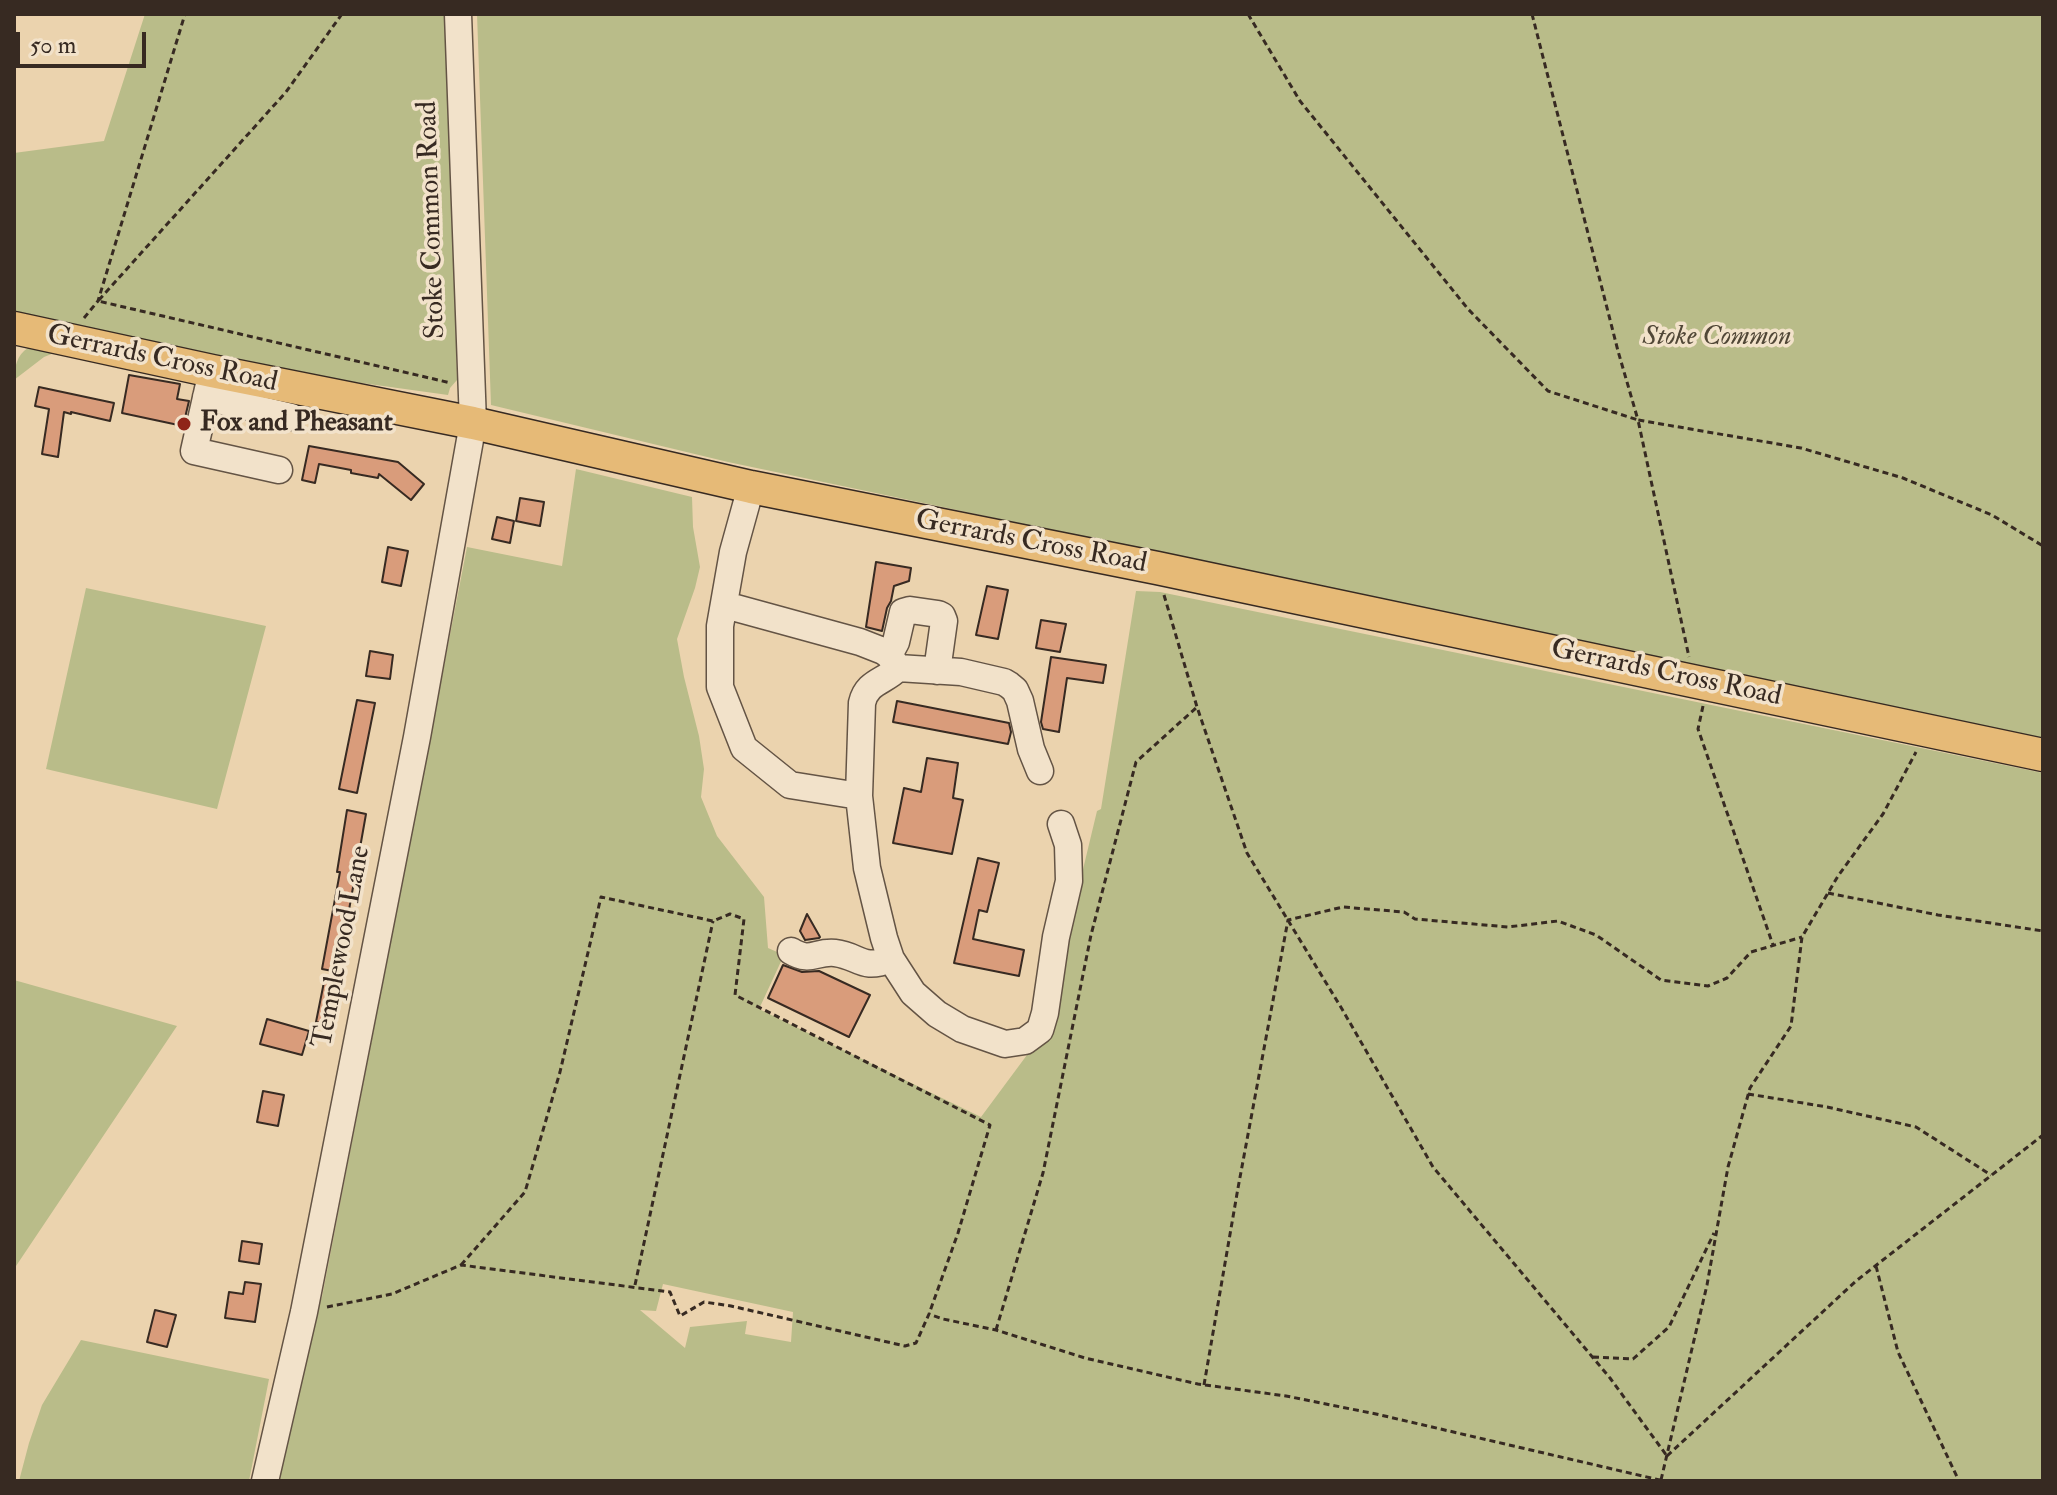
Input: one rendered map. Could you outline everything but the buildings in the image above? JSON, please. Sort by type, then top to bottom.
[{"type":"main road","name":"Gerrards Cross Road","points":[[16,333],[67,339],[209,384],[473,423],[751,487],[1157,568],[2043,755]]},
{"type":"street","name":"Stoke Common Road","points":[[458,14],[473,423]]},
{"type":"street","points":[[279,470],[194,451],[209,384],[291,417]]},
{"type":"street","name":"Templewood Lane","points":[[265,1481],[304,1312],[417,737],[473,423]]},
{"type":"street","points":[[751,487],[733,552],[720,626],[720,687],[744,748],[790,785],[859,796]]},
{"type":"street","points":[[725,605],[863,643],[878,648],[894,661],[1004,682],[1015,690],[1020,701],[1031,749],[1040,771]]},
{"type":"street","points":[[866,690],[894,673],[896,642],[903,612],[910,610],[942,616],[944,621],[937,671]]},
{"type":"street","points":[[863,643],[869,660],[862,703],[859,796],[867,868],[884,938],[891,959],[913,993],[937,1014],[962,1029],[1005,1044],[1025,1041],[1040,1030],[1069,881],[1068,845],[1061,824]]},
{"type":"street","points":[[791,951],[801,957],[839,953],[865,964],[881,964],[891,959]]},
{"type":"path","points":[[98,301],[185,14]]},
{"type":"path","points":[[67,339],[286,92],[342,14]]},
{"type":"path","points":[[1248,14],[1300,101],[1468,309],[1548,391],[1638,420],[1801,448],[1903,478],[1992,515],[2043,546]]},
{"type":"path","points":[[1532,14],[1638,420],[1701,682],[1698,729],[1773,945]]},
{"type":"path","points":[[98,301],[471,387]]},
{"type":"path","points":[[1157,568],[1197,707],[1247,853],[1433,1167],[1593,1357],[1667,1456]]},
{"type":"path","points":[[996,1330],[1043,1173],[1091,935],[1136,762],[1197,707]]},
{"type":"path","points":[[929,1314],[996,1330],[1085,1358],[1204,1385],[1286,1396],[1376,1414],[1662,1481],[1707,1285],[1728,1167],[1750,1088],[1791,1026],[1802,937],[1838,876],[1883,814],[1927,730]]},
{"type":"path","points":[[1828,893],[1938,915],[2043,931]]},
{"type":"path","points":[[304,1312],[392,1294],[461,1265],[525,1192],[560,1072],[601,897],[713,921],[730,914],[744,919],[735,995],[990,1125],[958,1233],[929,1314],[916,1343],[905,1346],[704,1302],[680,1316],[670,1292],[461,1265]]},
{"type":"path","points":[[1288,920],[1343,907],[1404,912],[1415,919],[1508,927],[1558,921],[1596,935],[1661,980],[1708,986],[1727,978],[1751,952],[1802,937]]},
{"type":"path","points":[[1204,1385],[1288,920]]},
{"type":"path","points":[[634,1287],[713,921]]},
{"type":"path","points":[[1748,1094],[1827,1107],[1916,1127],[1991,1176]]},
{"type":"path","points":[[1667,1456],[1856,1281],[2043,1135]]},
{"type":"path","points":[[1593,1357],[1633,1359],[1669,1327],[1717,1226]]},
{"type":"path","points":[[1876,1266],[1898,1352],[1959,1481]]},
{"type":"green space","points":[[145,14],[448,14],[457,380],[448,395],[196,360],[14,316],[14,153],[104,141]]},
{"type":"green space","name":"Stoke Common","points":[[477,14],[2043,14],[2043,738],[728,462],[491,405]]},
{"type":"green space","points":[[43,346],[54,353],[14,380],[21,354],[28,348]]},
{"type":"green space","points":[[576,469],[692,497],[693,527],[700,567],[677,639],[699,736],[704,769],[701,797],[717,836],[764,897],[768,948],[784,955],[759,1009],[981,1117],[1044,1032],[1097,811],[1101,809],[1136,591],[1160,592],[2043,773],[2043,1481],[279,1481],[311,1321],[322,1297],[467,547],[562,566]],"holes":[[[663,1284],[793,1312],[791,1342],[745,1334],[747,1321],[690,1327],[685,1348],[640,1310],[656,1311]]]},
{"type":"green space","points":[[86,588],[266,626],[217,809],[46,769]]},
{"type":"green space","points":[[14,980],[177,1026],[14,1269]]},
{"type":"green space","points":[[81,1340],[269,1379],[249,1481],[19,1481],[42,1405]]},
{"type":"place","name":"Fox and Pheasant","points":[[184,424]]}]
